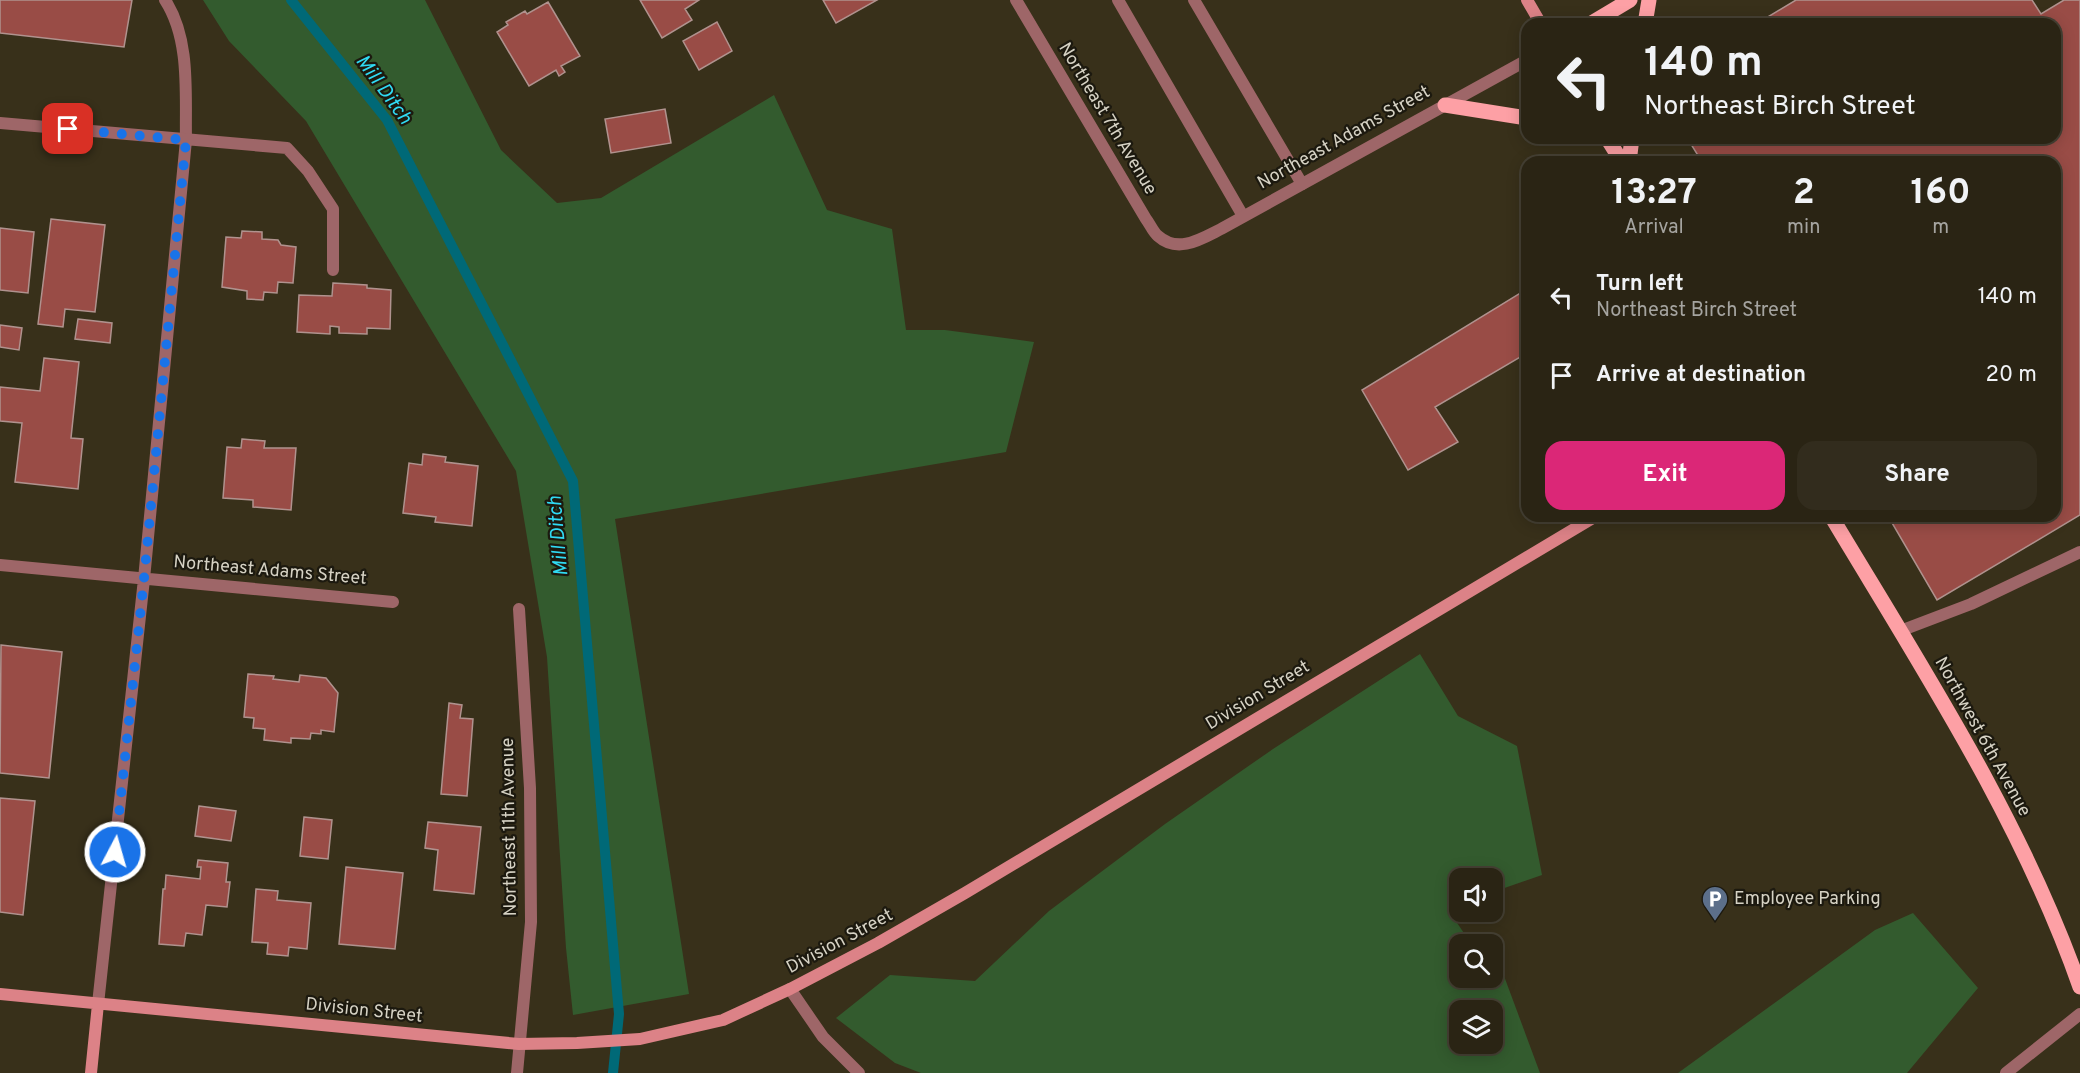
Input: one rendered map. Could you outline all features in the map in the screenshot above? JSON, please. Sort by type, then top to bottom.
[{"type":"main road","points":[[1600,18],[1630,0]]},
{"type":"main road","points":[[1646,18],[1649,0]]},
{"type":"main road","points":[[1445,105],[1521,117]]},
{"type":"main road","name":"Northwest 6th Avenue","points":[[1835,522],[1992,791],[2041,887],[2080,987]]},
{"type":"street","points":[[91,1073],[144,579],[186,140],[184,60],[173,13],[165,0]]},
{"type":"street","name":"Northeast 7th Avenue","points":[[1016,0],[1157,236],[1178,244]]},
{"type":"street","points":[[1118,0],[1243,216]]},
{"type":"street","points":[[1194,0],[1302,184]]},
{"type":"street","points":[[1527,0],[1538,18]]},
{"type":"street","name":"Northeast Adams Street","points":[[1178,244],[1191,244],[1521,63]]},
{"type":"street","points":[[0,123],[286,148],[308,171],[333,209],[333,270]]},
{"type":"street","name":"Division Street","points":[[0,994],[519,1044],[640,1039],[723,1020],[790,989],[878,943],[965,893],[1586,522]]},
{"type":"street","points":[[1900,631],[1971,604],[2080,552]]},
{"type":"street","name":"Northeast Adams Street","points":[[0,565],[393,602]]},
{"type":"street","name":"Northeast 11th Avenue","points":[[517,1073],[531,921],[530,788],[519,609]]},
{"type":"street","points":[[790,989],[823,1037],[859,1073]]},
{"type":"street","points":[[2006,1073],[2080,1014]]},
{"type":"green space","points":[[203,0],[425,0],[501,150],[557,203],[601,198],[774,95],[827,210],[892,229],[906,330],[945,330],[1034,342],[1006,452],[615,519],[689,994],[573,1015],[566,948],[547,657],[516,471],[306,121],[229,41]]},
{"type":"green space","points":[[1420,654],[1458,716],[1517,746],[1542,875],[1503,889],[1503,868],[1449,868],[1449,907],[1447,908],[1449,922],[1456,922],[1465,934],[1449,934],[1449,988],[1503,988],[1503,975],[1540,1073],[921,1073],[895,1063],[836,1018],[890,975],[975,981],[1049,911],[1165,824],[1273,749]]},
{"type":"green space","points":[[1913,913],[1978,988],[1907,1073],[1678,1073],[1875,930]]},
{"type":"building","points":[[0,0],[132,0],[124,47],[0,33]]},
{"type":"building","points":[[640,0],[699,0],[685,9],[692,20],[662,38]]},
{"type":"building","points":[[823,0],[877,0],[836,23]]},
{"type":"building","points":[[1796,0],[2032,0],[2041,14],[2064,0],[2080,0],[2080,515],[1937,600],[1892,522],[2061,522],[2061,156],[1698,156],[1691,144],[2061,144],[2061,18],[1766,18]]},
{"type":"building","points":[[548,2],[580,56],[561,66],[565,72],[559,76],[556,70],[529,86],[497,32],[508,25],[506,22],[525,11],[527,14]]},
{"type":"building","points":[[717,22],[732,51],[699,70],[683,41]]},
{"type":"building","points":[[665,109],[671,143],[611,153],[605,119]]},
{"type":"building","points":[[51,219],[105,225],[95,312],[65,309],[63,327],[38,324]]},
{"type":"building","points":[[0,228],[34,232],[28,293],[0,290]]},
{"type":"building","points":[[242,231],[262,232],[262,239],[278,240],[281,245],[296,247],[293,283],[278,282],[277,293],[264,292],[263,300],[247,299],[247,291],[222,287],[226,237],[241,238]]},
{"type":"building","points":[[333,283],[367,285],[367,288],[391,290],[390,329],[367,328],[367,334],[339,333],[339,327],[330,326],[330,334],[297,332],[299,295],[332,296]]},
{"type":"building","points":[[1521,293],[1521,357],[1435,407],[1458,442],[1408,470],[1362,390]]},
{"type":"building","points":[[78,319],[112,323],[110,343],[75,339]]},
{"type":"building","points":[[0,325],[22,328],[19,350],[0,347]]},
{"type":"building","points":[[44,358],[79,362],[71,438],[83,439],[78,489],[15,482],[22,423],[0,421],[0,387],[40,391]]},
{"type":"building","points":[[242,439],[265,441],[264,448],[296,448],[291,510],[253,507],[253,500],[223,498],[227,447],[241,448]]},
{"type":"building","points":[[423,454],[446,457],[445,462],[478,466],[472,526],[435,522],[436,517],[403,513],[409,463],[422,465]]},
{"type":"building","points":[[1,645],[62,652],[49,778],[0,773]]},
{"type":"building","points":[[248,674],[274,676],[273,679],[299,682],[300,675],[326,678],[338,693],[334,732],[321,730],[321,734],[311,733],[310,739],[291,738],[291,743],[264,740],[265,729],[253,728],[254,718],[244,717]]},
{"type":"building","points":[[449,703],[462,705],[460,718],[473,719],[467,796],[441,794]]},
{"type":"building","points":[[0,798],[35,801],[23,915],[0,912]]},
{"type":"building","points":[[199,806],[236,811],[231,841],[195,836]]},
{"type":"building","points":[[304,817],[332,820],[328,859],[300,856]]},
{"type":"building","points":[[428,822],[481,827],[474,894],[434,890],[438,850],[425,848]]},
{"type":"building","points":[[198,860],[228,863],[226,882],[230,882],[227,907],[206,905],[202,935],[186,933],[184,946],[159,944],[166,875],[200,879],[201,867],[197,867]]},
{"type":"building","points":[[346,867],[403,873],[395,949],[339,944]]},
{"type":"building","points":[[256,889],[278,891],[277,900],[311,903],[307,949],[289,947],[288,956],[267,954],[268,943],[252,942]]},
{"type":"waterway","name":"Mill Ditch","points":[[291,0],[387,120],[573,481],[619,1014],[613,1073]]},
{"type":"place","name":"Employee Parking","points":[[1715,922]]},
{"type":"route","points":[[68,129],[186,140],[115,852]]}]
